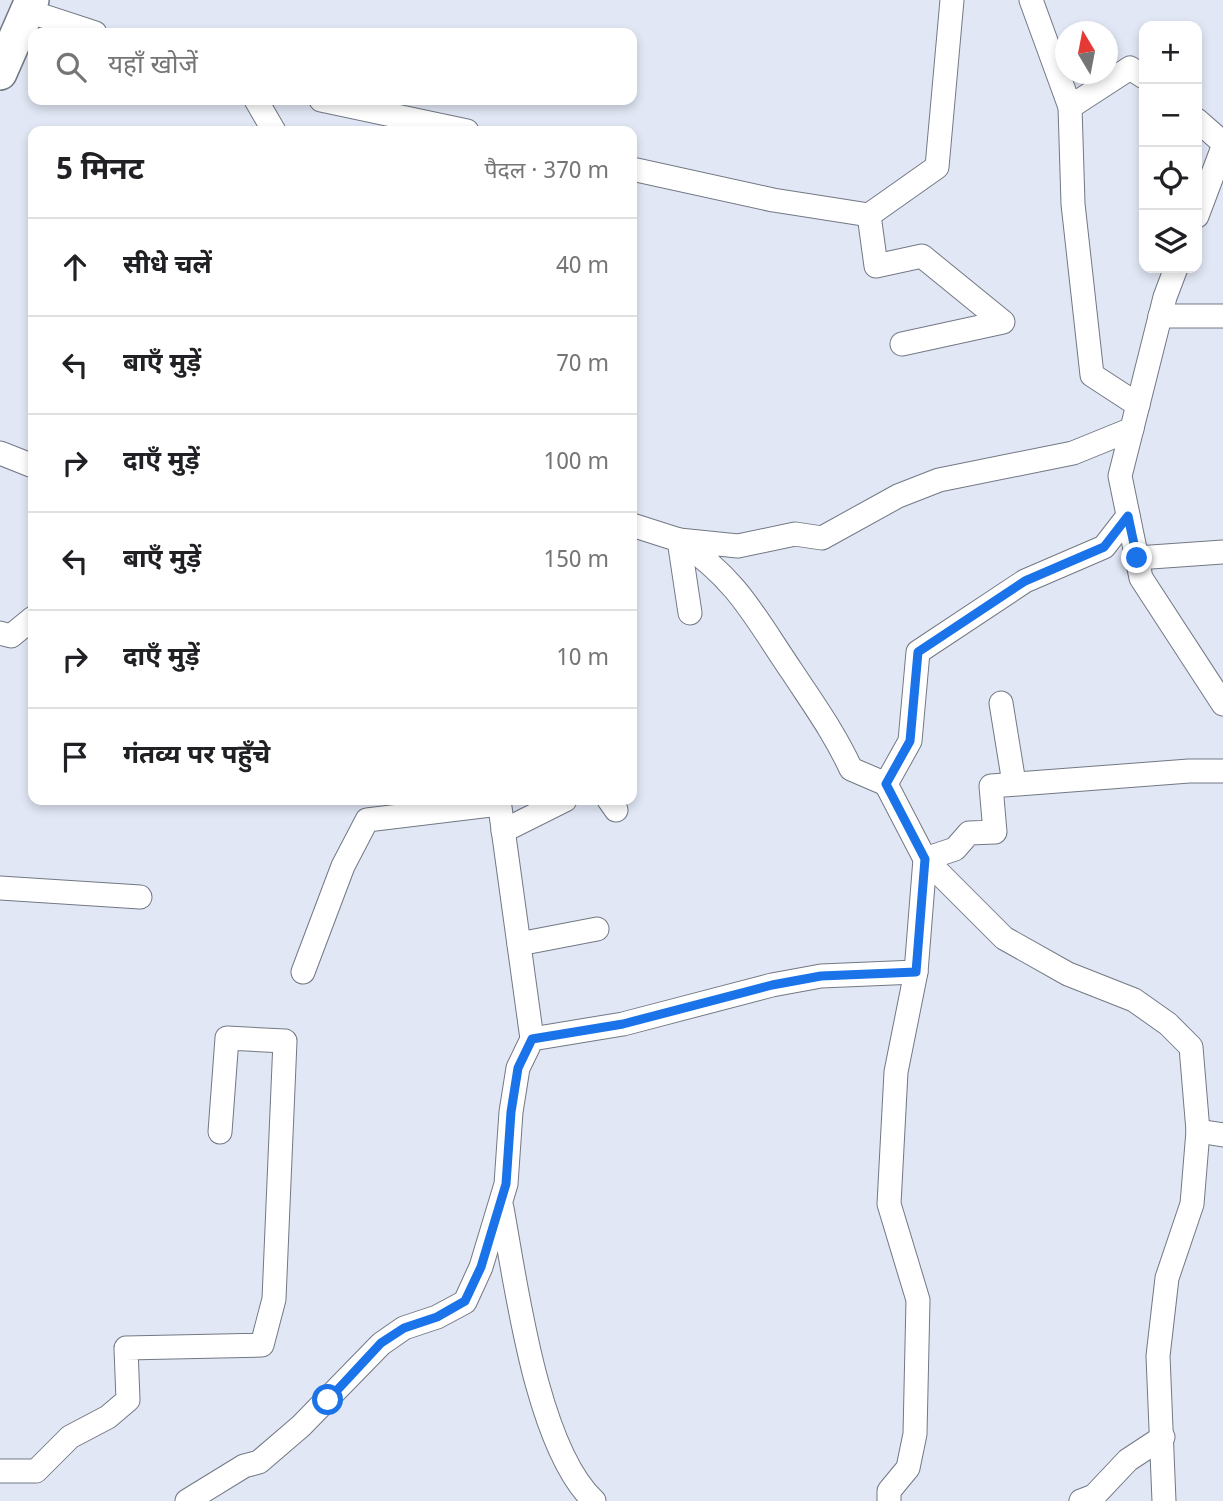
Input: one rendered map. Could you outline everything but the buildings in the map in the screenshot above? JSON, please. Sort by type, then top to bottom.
[{"type":"main road","points":[[0,73],[30,6]]},
{"type":"street","points":[[637,170],[773,200],[869,215],[937,167],[952,0]]},
{"type":"street","points":[[1031,0],[1070,107],[1073,204],[1092,375],[1138,405]]},
{"type":"street","points":[[30,6],[83,28]]},
{"type":"street","points":[[1070,107],[1130,68],[1139,74]]},
{"type":"street","points":[[259,105],[271,126]]},
{"type":"street","points":[[345,105],[443,126]]},
{"type":"street","points":[[1199,210],[1223,145],[1202,125]]},
{"type":"street","points":[[869,215],[876,266],[922,256],[1003,322],[902,344]]},
{"type":"street","points":[[1175,273],[1160,316],[1120,476],[1141,578],[1223,704]]},
{"type":"street","points":[[1160,316],[1223,316]]},
{"type":"street","points":[[637,527],[679,540],[738,546],[794,534],[822,538],[898,496],[939,480],[1073,453],[1132,429]]},
{"type":"street","points":[[0,453],[28,464]]},
{"type":"street","points":[[886,784],[910,741],[918,652],[1025,581],[1104,547],[1128,516]]},
{"type":"street","points":[[679,540],[690,613]]},
{"type":"street","points":[[679,540],[713,564],[754,610],[834,732],[851,769],[886,784],[925,859],[1004,938],[1068,974],[1134,1000],[1168,1024],[1191,1047],[1198,1130],[1192,1204],[1167,1278],[1158,1356],[1164,1501]]},
{"type":"street","points":[[1137,558],[1223,552]]},
{"type":"street","points":[[0,633],[11,636],[28,622]]},
{"type":"street","points":[[1002,703],[1014,783]]},
{"type":"street","points":[[925,859],[955,849],[969,833],[995,832],[991,786],[1223,771]]},
{"type":"street","points":[[303,972],[343,866],[367,820],[477,805]]},
{"type":"street","points":[[187,1501],[244,1466],[259,1462],[300,1426],[381,1343],[404,1328],[437,1317],[465,1301],[481,1267],[506,1184],[511,1112],[518,1068],[532,1039],[499,805]]},
{"type":"street","points":[[503,831],[555,805]]},
{"type":"street","points":[[889,1501],[889,1491],[908,1468],[915,1434],[918,1300],[889,1204],[896,1072],[916,972],[925,859]]},
{"type":"street","points":[[0,888],[140,897]]},
{"type":"street","points":[[519,944],[597,929]]},
{"type":"street","points":[[532,1039],[623,1024],[784,982],[821,976],[916,972]]},
{"type":"street","points":[[0,1471],[36,1471],[70,1437],[108,1417],[128,1401],[125,1348],[262,1345],[274,1299],[285,1041],[227,1038],[220,1132]]},
{"type":"street","points":[[1198,1130],[1223,1135]]},
{"type":"street","points":[[500,1202],[528,1350],[555,1438],[578,1486],[594,1501]]},
{"type":"street","points":[[1081,1501],[1094,1496],[1128,1460],[1163,1437]]},
{"type":"route","points":[[328,1400],[381,1343],[404,1328],[437,1317],[465,1301],[481,1267],[506,1184],[511,1112],[518,1068],[532,1039],[623,1024],[772,985],[821,976],[916,972],[925,859],[886,784],[910,741],[918,652],[1025,581],[1104,547],[1128,516],[1137,558]]}]
